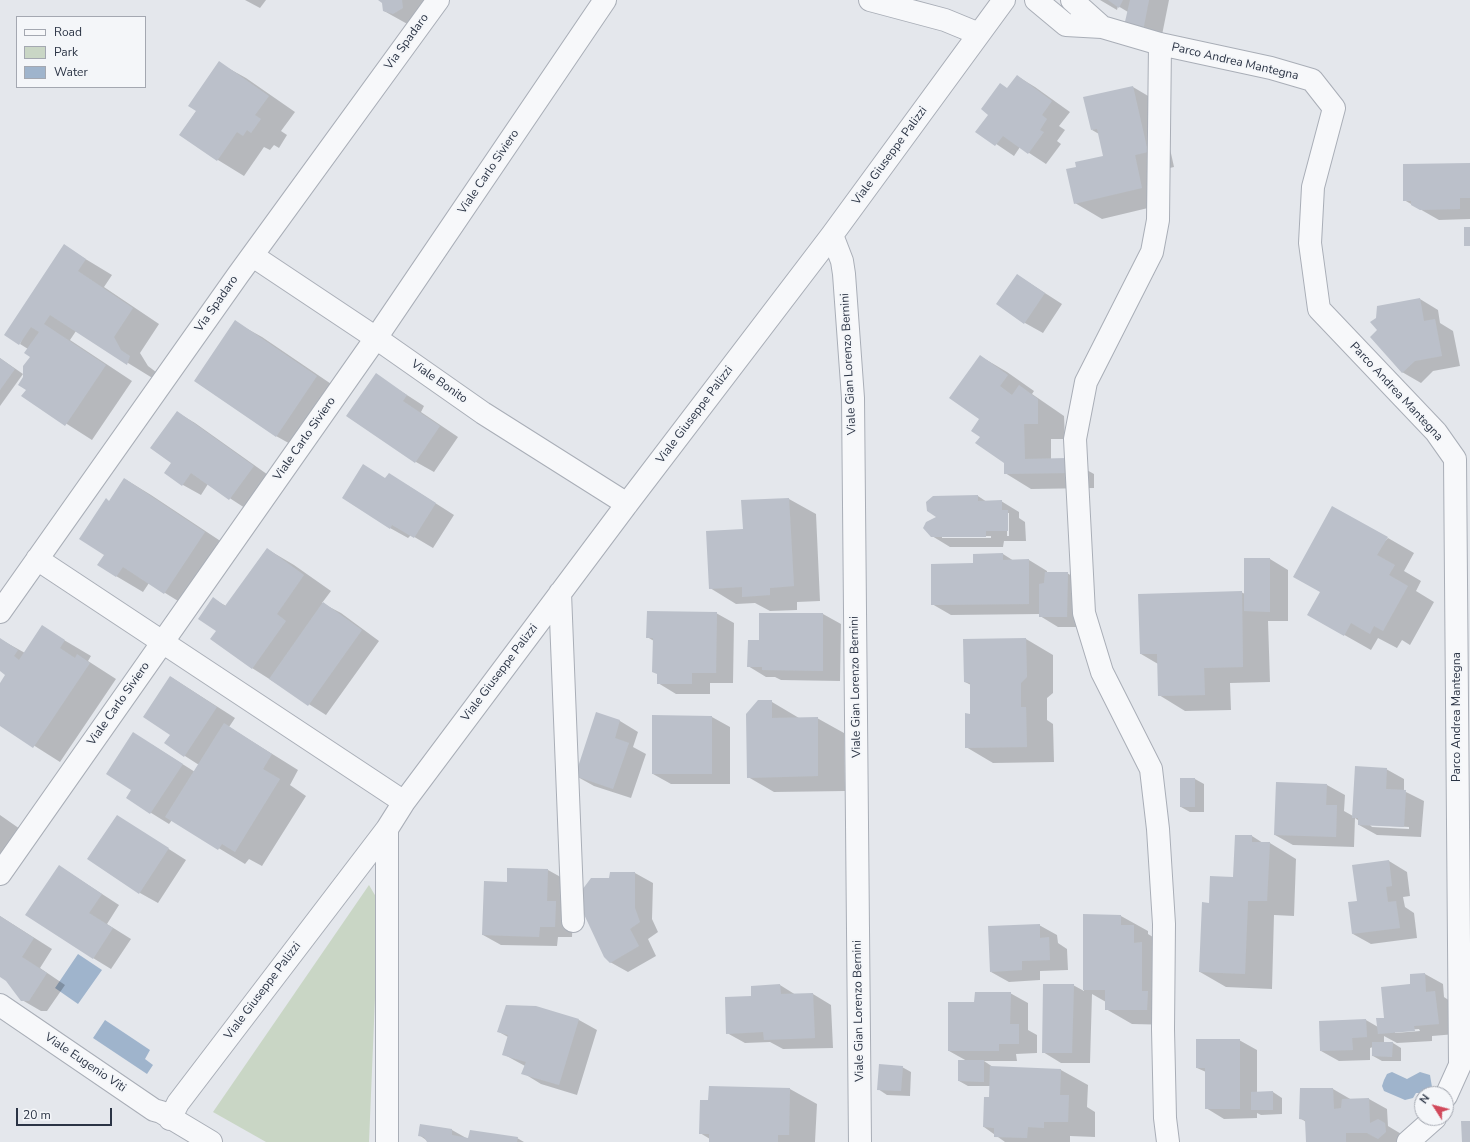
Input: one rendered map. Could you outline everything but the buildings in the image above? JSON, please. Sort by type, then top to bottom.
[{"type":"street","name":"Via Spadaro","points":[[0,612],[253,256],[438,0]]},
{"type":"street","name":"Viale Carlo Siviero","points":[[0,874],[376,338],[605,0]]},
{"type":"street","points":[[870,0],[945,20],[979,34]]},
{"type":"street","name":"Viale Giuseppe Palizzi","points":[[170,1119],[178,1103],[387,829],[404,802],[560,593],[832,235],[1004,0]]},
{"type":"street","points":[[1036,0],[1066,26],[1102,27]]},
{"type":"street","name":"Parco Andrea Mantegna","points":[[1072,0],[1102,27],[1160,44],[1271,68],[1312,80],[1334,108],[1313,188],[1310,243],[1318,309],[1436,432],[1455,459],[1460,1065],[1451,1086]]},
{"type":"street","points":[[1160,44],[1158,220],[1152,252],[1086,382],[1075,439],[1084,613],[1102,672],[1151,769],[1158,829],[1164,924],[1163,1029],[1165,1118],[1168,1142]]},
{"type":"street","name":"Viale Gian Lorenzo Bernini","points":[[832,235],[842,261],[844,274],[853,398],[860,1142]]},
{"type":"street","name":"Viale Bonito","points":[[253,256],[376,338],[483,413],[627,504]]},
{"type":"street","points":[[37,559],[404,802]]},
{"type":"street","points":[[560,593],[572,921]]},
{"type":"street","points":[[387,829],[387,1142]]},
{"type":"street","name":"Viale Eugenio Viti","points":[[0,1005],[154,1110],[161,1112],[170,1119]]},
{"type":"street","points":[[170,1119],[211,1142]]},
{"type":"street","points":[[1408,1142],[1426,1126]]},
{"type":"green space","points":[[369,885],[379,902],[369,1142],[266,1142],[213,1112]]},
{"type":"water","points":[[78,954],[102,970],[78,1004],[55,988]]},
{"type":"water","points":[[105,1020],[150,1050],[145,1059],[153,1065],[147,1074],[93,1038]]},
{"type":"water","points":[[1392,1072],[1407,1079],[1420,1072],[1430,1075],[1432,1086],[1414,1086],[1413,1098],[1405,1100],[1384,1091],[1382,1086],[1387,1074]]}]
